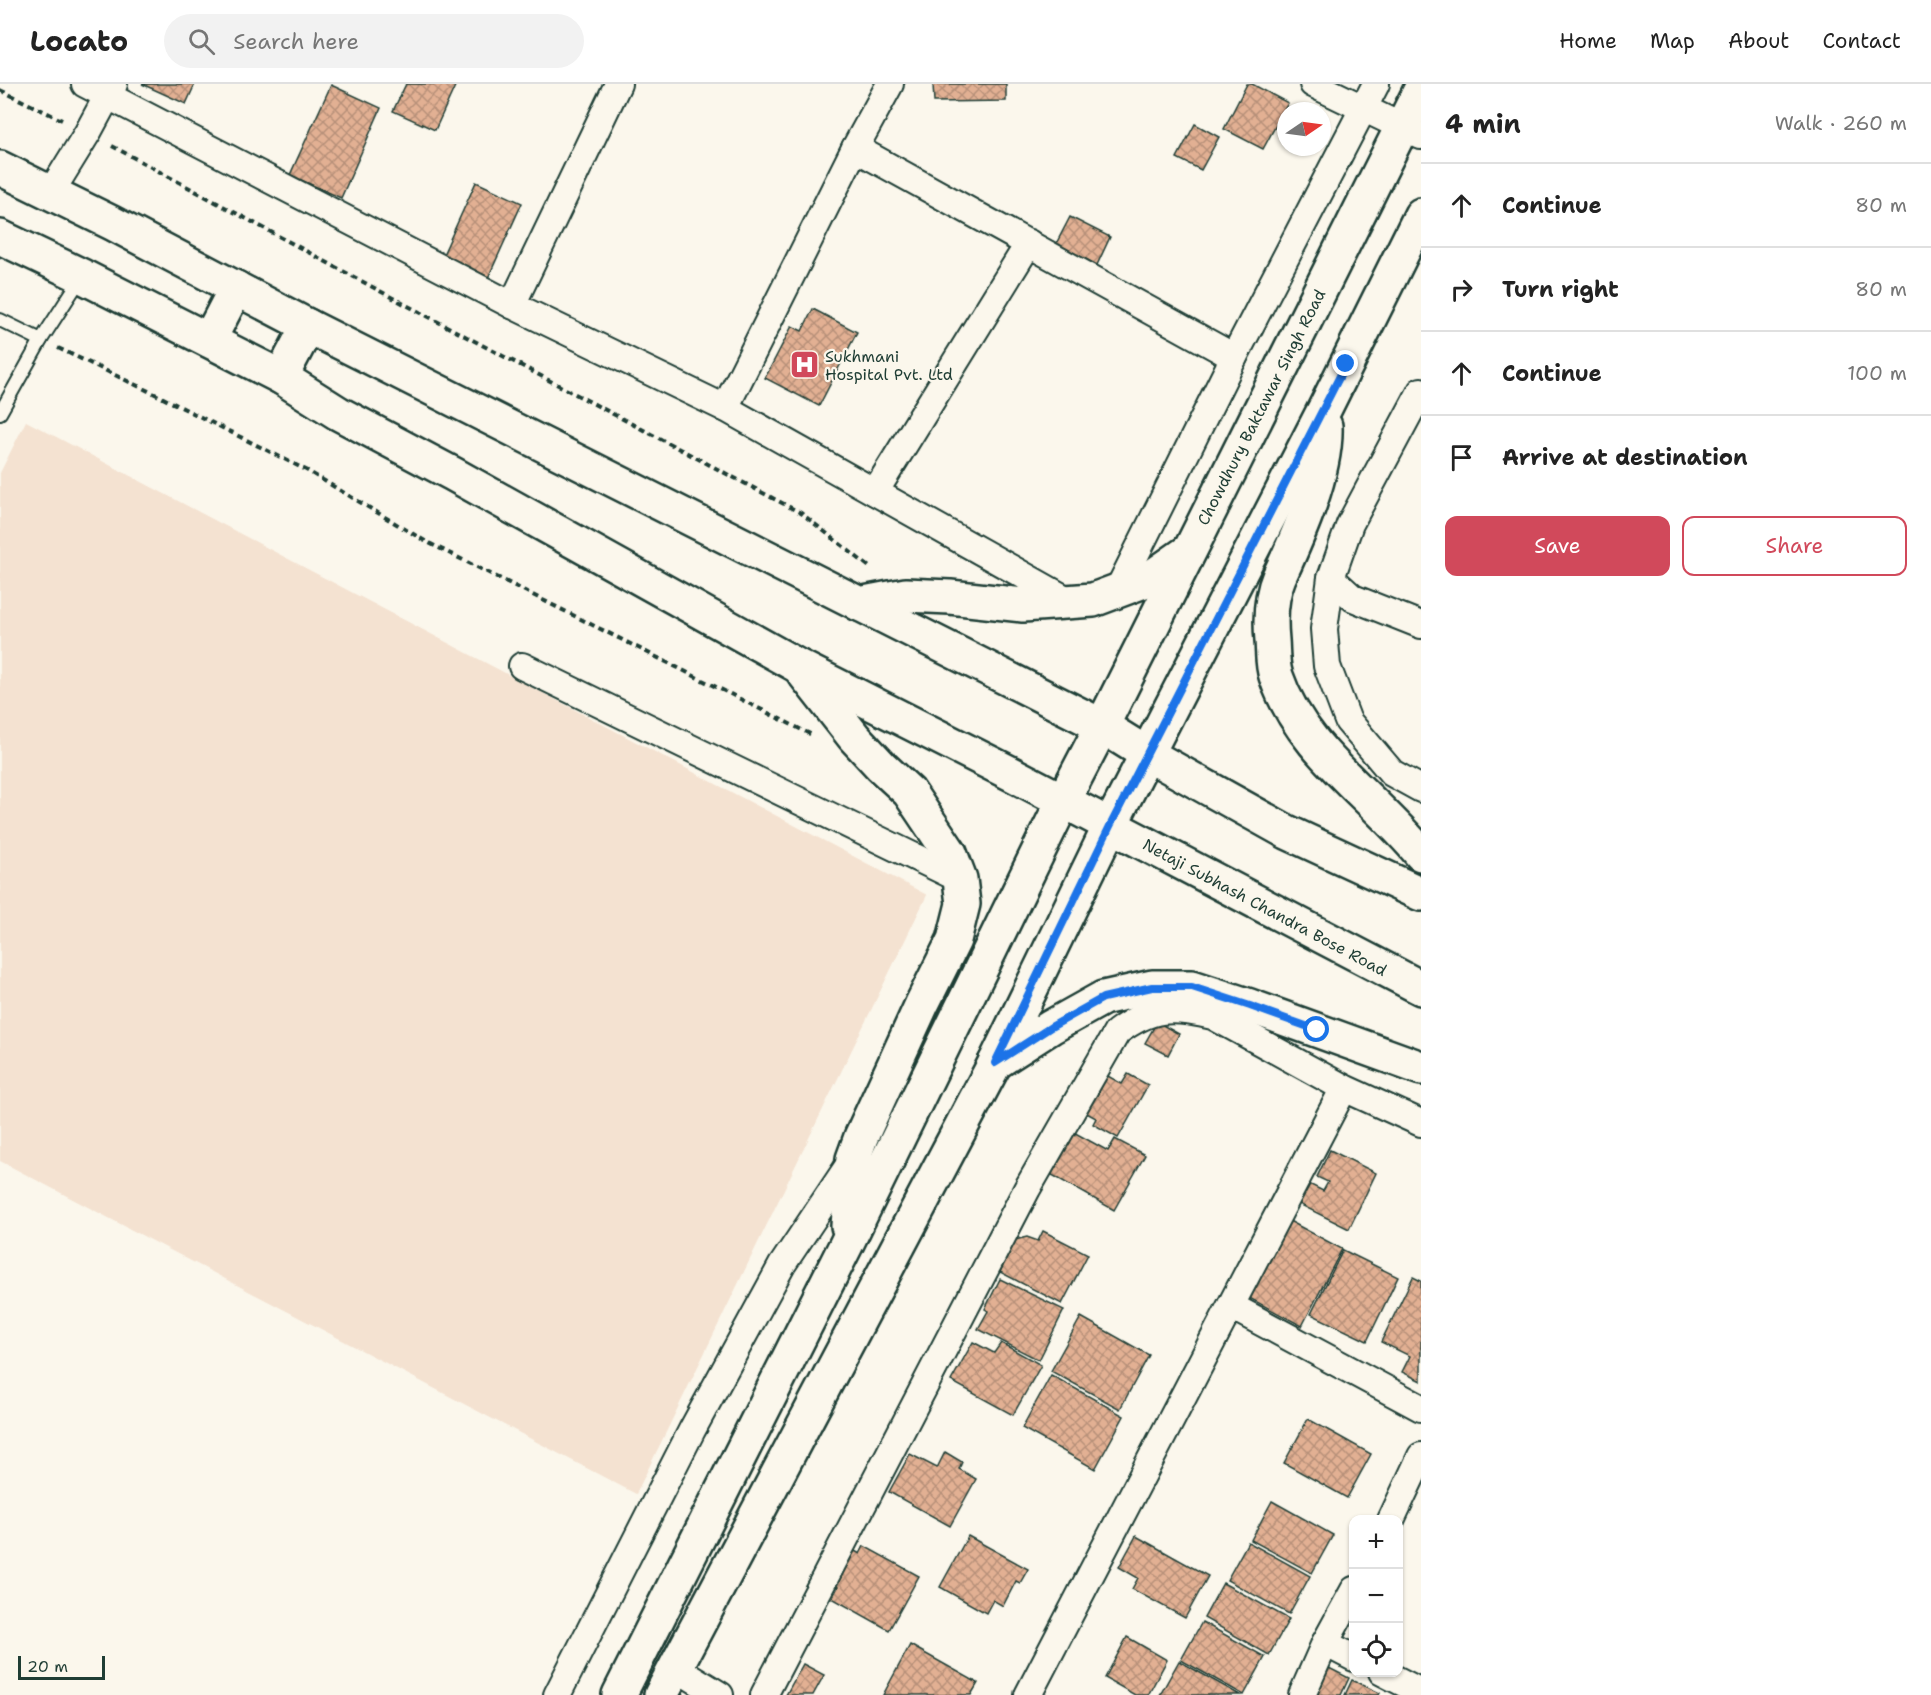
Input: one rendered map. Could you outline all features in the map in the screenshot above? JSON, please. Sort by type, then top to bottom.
[{"type":"main road","name":"Chowdhury Baktawar Singh Road","points":[[619,1695],[846,1245],[1063,801],[1188,552],[1411,131],[1421,89]]},
{"type":"main road","points":[[0,168],[51,192],[308,326],[1102,726],[1147,754],[1287,832],[1421,894]]},
{"type":"main road","points":[[668,1681],[995,1063],[1110,826],[1421,215]]},
{"type":"main road","name":"Netaji Subhash Chandra Bose Road","points":[[0,237],[281,377],[338,413],[798,666],[1421,988]]},
{"type":"main road","points":[[209,340],[236,288]]},
{"type":"main road","points":[[281,377],[308,326]]},
{"type":"main road","points":[[1323,410],[1325,442],[1314,489],[1293,548],[1276,585],[1270,622],[1275,674],[1286,700],[1321,751],[1420,852]]},
{"type":"main road","points":[[859,604],[906,595],[1023,605],[1093,600],[1149,579],[1188,552]]},
{"type":"main road","points":[[798,666],[854,737],[909,792],[950,853],[960,879],[963,904],[954,940],[922,1004],[853,1159],[846,1245]]},
{"type":"main road","points":[[995,1063],[1051,1027],[1103,998],[1152,987],[1192,987],[1421,1068]]},
{"type":"street","points":[[85,84],[111,90],[512,305],[725,408],[1071,602]]},
{"type":"street","points":[[512,305],[617,84]]},
{"type":"street","points":[[725,408],[855,148],[890,84]]},
{"type":"street","points":[[1312,84],[1411,131]]},
{"type":"street","points":[[1117,592],[1234,357],[1376,84]]},
{"type":"street","points":[[51,192],[111,90]]},
{"type":"street","points":[[855,148],[1234,357]]},
{"type":"street","points":[[875,492],[1029,243]]},
{"type":"street","points":[[1421,391],[1350,524],[1331,578],[1324,629],[1327,666],[1347,721],[1392,773],[1421,789]]},
{"type":"street","points":[[1331,578],[1353,598],[1421,625]]},
{"type":"street","points":[[522,666],[960,879]]},
{"type":"street","points":[[764,1695],[1027,1189],[1117,1032],[1134,1019],[1170,1009],[1213,1016],[1344,1088],[1421,1123]]},
{"type":"street","points":[[1028,1695],[1344,1088]]},
{"type":"street","points":[[557,1695],[692,1430],[782,1264],[853,1159]]},
{"type":"street","points":[[1231,1306],[1421,1408]]},
{"type":"street","points":[[1393,1515],[1421,1456]]},
{"type":"street","points":[[1302,1695],[1325,1643],[1349,1598]]},
{"type":"street","points":[[1325,1643],[1349,1656]]},
{"type":"street","points":[[1392,1677],[1421,1692]]},
{"type":"street","points":[[668,1681],[720,1695]]},
{"type":"lane","points":[[0,413],[41,340],[82,276]]},
{"type":"lane","points":[[0,320],[41,340]]},
{"type":"path","points":[[0,90],[88,132],[391,297],[801,513],[906,595]]},
{"type":"path","points":[[41,340],[306,470],[425,541],[815,737]]},
{"type":"shaded area","points":[[26,421],[927,895],[636,1494],[0,1161],[0,473]]},
{"type":"building","points":[[142,84],[195,84],[186,104]]},
{"type":"building","points":[[406,84],[456,84],[435,130],[393,111]]},
{"type":"building","points":[[933,84],[1006,84],[1006,101],[934,102]]},
{"type":"building","points":[[1247,84],[1252,84],[1286,102],[1277,102],[1277,123],[1263,149],[1224,129]]},
{"type":"building","points":[[331,85],[381,108],[341,198],[290,175]]},
{"type":"building","points":[[1195,124],[1219,137],[1201,170],[1177,158]]},
{"type":"building","points":[[476,182],[522,203],[488,278],[442,257]]},
{"type":"building","points":[[1070,217],[1110,237],[1097,265],[1056,244]]},
{"type":"building","points":[[813,309],[857,332],[819,406],[765,378],[792,326],[802,331]]},
{"type":"building","points":[[1157,1022],[1179,1034],[1168,1055],[1145,1043]]},
{"type":"building","points":[[1128,1074],[1148,1085],[1118,1138],[1093,1124],[1096,1118],[1081,1110],[1106,1075],[1122,1084]]},
{"type":"building","points":[[1068,1129],[1108,1151],[1115,1139],[1145,1155],[1114,1210],[1045,1171]]},
{"type":"building","points":[[1330,1150],[1376,1173],[1349,1229],[1293,1201],[1303,1181],[1323,1191],[1328,1182],[1317,1177]]},
{"type":"building","points":[[1280,1216],[1342,1249],[1302,1326],[1240,1293]]},
{"type":"building","points":[[1043,1231],[1088,1254],[1062,1304],[1000,1272],[1015,1240],[1027,1237],[1038,1241]]},
{"type":"building","points":[[1343,1250],[1398,1277],[1367,1341],[1311,1314]]},
{"type":"building","points":[[1413,1277],[1421,1281],[1421,1381],[1402,1372],[1410,1356],[1381,1342]]},
{"type":"building","points":[[1000,1279],[1064,1310],[1039,1360],[978,1329],[988,1311],[985,1309]]},
{"type":"building","points":[[1081,1317],[1149,1355],[1120,1409],[1051,1371]]},
{"type":"building","points":[[973,1342],[994,1353],[1001,1343],[1041,1365],[1013,1415],[951,1381]]},
{"type":"building","points":[[1051,1375],[1124,1416],[1095,1469],[1022,1428]]},
{"type":"building","points":[[1308,1419],[1371,1454],[1347,1498],[1284,1463]]},
{"type":"building","points":[[945,1452],[962,1462],[959,1469],[976,1479],[950,1526],[889,1492],[910,1454],[937,1468]]},
{"type":"building","points":[[1272,1501],[1333,1535],[1312,1573],[1251,1540]]},
{"type":"building","points":[[968,1536],[1028,1569],[1020,1583],[1016,1581],[1003,1606],[993,1600],[986,1613],[940,1587]]},
{"type":"building","points":[[1136,1536],[1208,1576],[1185,1618],[1132,1589],[1138,1578],[1119,1567]]},
{"type":"building","points":[[1248,1542],[1310,1576],[1289,1614],[1227,1580]]},
{"type":"building","points":[[844,1545],[860,1554],[864,1546],[919,1576],[889,1630],[832,1598],[838,1587],[826,1580]]},
{"type":"building","points":[[1223,1583],[1289,1619],[1269,1655],[1204,1618]]},
{"type":"building","points":[[1202,1622],[1265,1657],[1244,1695],[1181,1660]]},
{"type":"building","points":[[1127,1637],[1167,1660],[1148,1695],[1135,1695],[1105,1678]]},
{"type":"building","points":[[910,1645],[978,1683],[971,1695],[883,1695]]},
{"type":"building","points":[[1179,1661],[1240,1695],[1160,1695]]},
{"type":"building","points":[[803,1664],[824,1675],[813,1695],[786,1695]]},
{"type":"building","points":[[1323,1665],[1349,1678],[1341,1695],[1308,1695]]},
{"type":"building","points":[[1352,1680],[1380,1693],[1379,1695],[1345,1695]]},
{"type":"place","name":"Sukhmani Hospital Pvt. Ltd","points":[[804,365]]},
{"type":"route","points":[[1317,1030],[1192,987],[1152,987],[1103,998],[1051,1027],[995,1063],[1110,826],[1346,364]]}]
